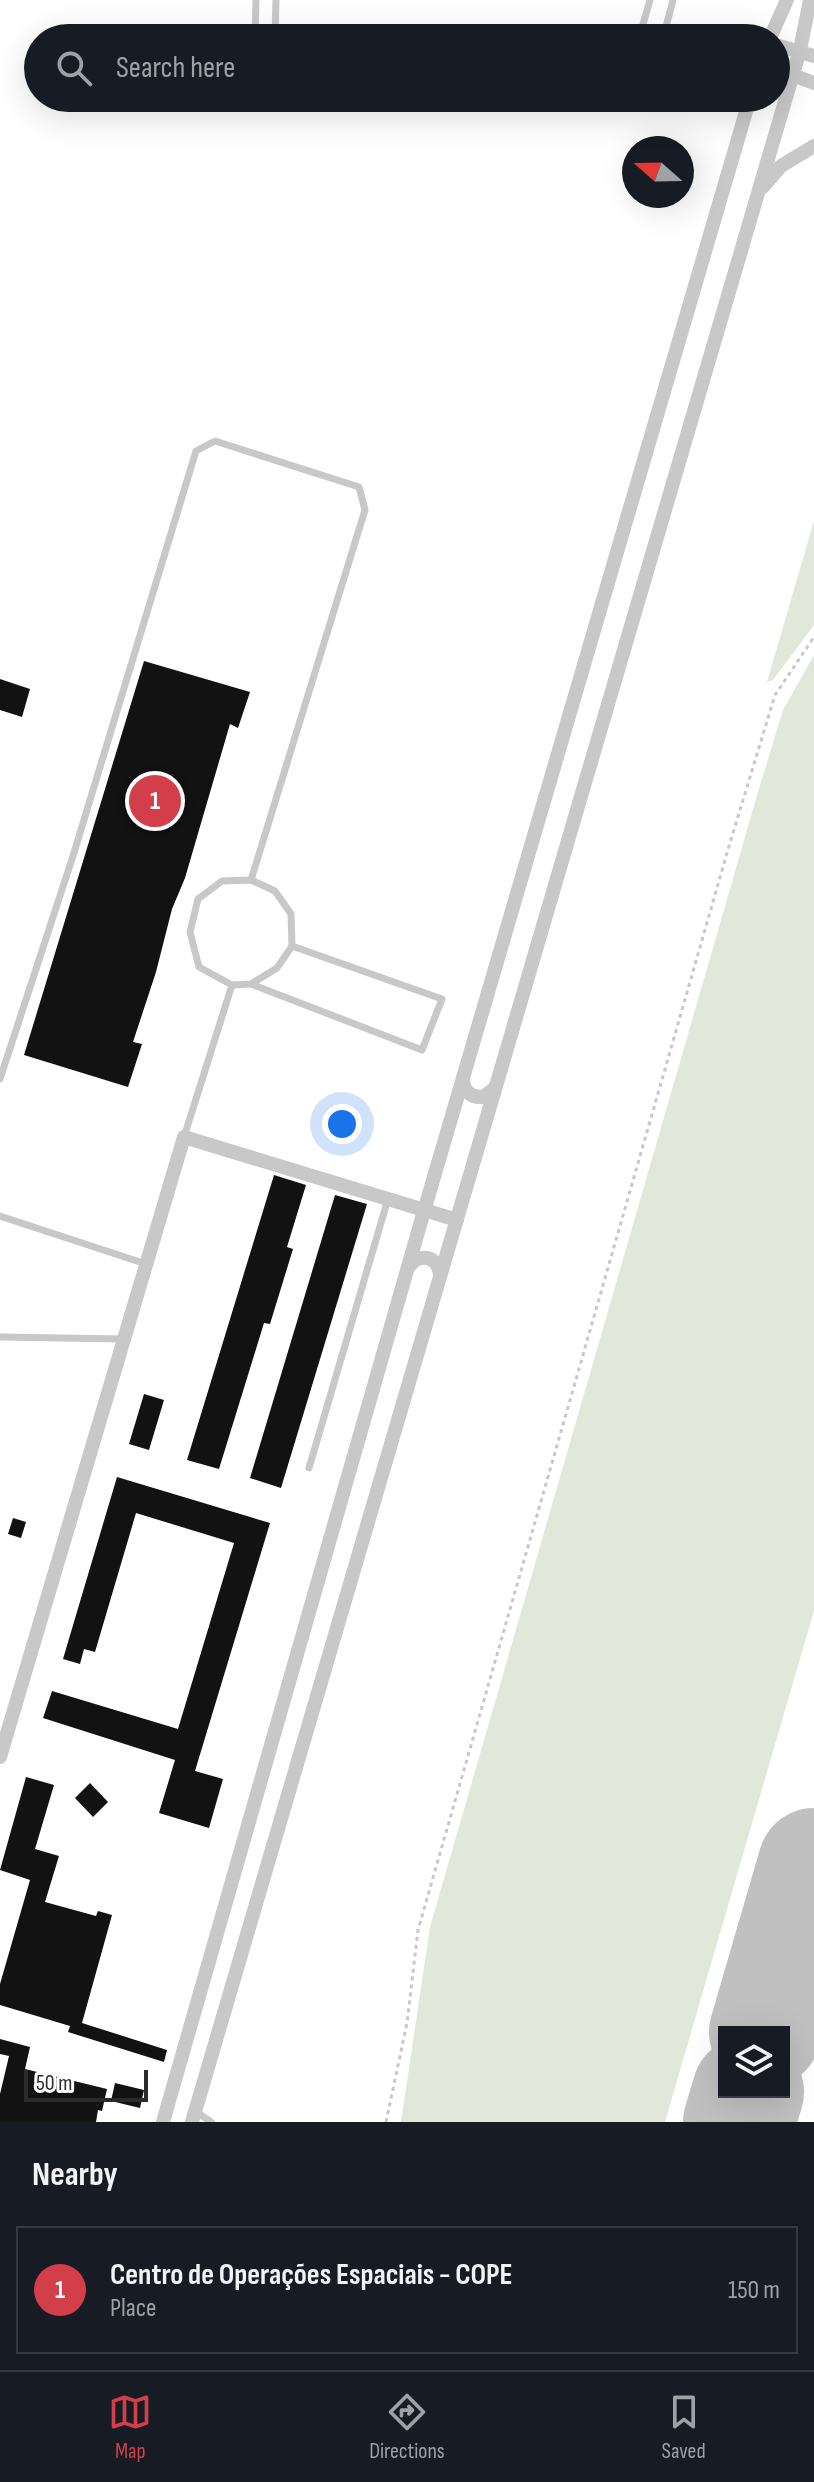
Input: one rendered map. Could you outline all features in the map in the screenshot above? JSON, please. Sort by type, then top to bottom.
[{"type":"street","points":[[776,24],[787,0]]},
{"type":"street","points":[[790,82],[807,53],[810,0]]},
{"type":"street","points":[[792,75],[814,83]]},
{"type":"street","points":[[163,2122],[424,1211],[746,112]]},
{"type":"street","points":[[194,2116],[781,112]]},
{"type":"street","points":[[758,194],[781,166],[814,146]]},
{"type":"street","points":[[463,1078],[468,1093],[478,1097],[488,1095],[496,1087]]},
{"type":"street","points":[[0,1757],[184,1137],[457,1220]]},
{"type":"street","points":[[408,1268],[414,1259],[430,1258],[438,1266],[440,1277]]},
{"type":"lane","points":[[255,24],[256,0]]},
{"type":"lane","points":[[275,24],[276,0]]},
{"type":"lane","points":[[643,24],[650,0]]},
{"type":"lane","points":[[667,24],[673,0]]},
{"type":"lane","points":[[0,1079],[73,856],[196,451],[215,441],[359,487],[365,510],[251,880]]},
{"type":"lane","points":[[251,984],[277,968],[292,946],[291,914],[275,891],[251,880],[222,881],[198,899],[190,932],[199,967],[232,985],[251,984],[422,1050],[442,999],[292,946]]},
{"type":"lane","points":[[184,1137],[232,985]]},
{"type":"lane","points":[[309,1468],[388,1199]]},
{"type":"lane","points":[[0,1216],[146,1264]]},
{"type":"lane","points":[[0,1337],[123,1339]]},
{"type":"lane","points":[[194,2116],[211,2122]]},
{"type":"path","points":[[386,2122],[407,2023],[418,1930],[665,1065],[775,695],[814,637]]},
{"type":"shaded area","points":[[814,521],[814,625],[773,680],[767,682]]},
{"type":"shaded area","points":[[814,655],[814,1611],[665,2122],[401,2122],[430,1927],[758,792],[783,710]]},
{"type":"building","points":[[144,661],[250,692],[238,728],[230,724],[185,878],[172,909],[133,1042],[142,1044],[128,1087],[24,1055]]},
{"type":"building","points":[[0,679],[30,689],[22,717],[0,710]]},
{"type":"building","points":[[274,1175],[306,1185],[287,1247],[293,1249],[270,1324],[264,1323],[219,1469],[187,1460]]},
{"type":"building","points":[[335,1195],[367,1204],[281,1488],[250,1478]]},
{"type":"building","points":[[144,1394],[164,1400],[149,1450],[129,1444]]},
{"type":"building","points":[[117,1477],[270,1523],[195,1771],[223,1779],[209,1828],[159,1813],[175,1760],[43,1718],[52,1691],[178,1729],[234,1543],[136,1513],[95,1652],[84,1649],[80,1664],[63,1659]]},
{"type":"building","points":[[13,1518],[26,1522],[21,1538],[8,1534]]},
{"type":"building","points":[[26,1777],[54,1785],[35,1849],[59,1856],[45,1902],[96,1916],[98,1911],[112,1915],[82,2023],[167,2050],[164,2062],[68,2032],[70,2026],[0,2005],[0,1984],[30,1880],[0,1870]]},
{"type":"building","points":[[90,1783],[108,1802],[93,1817],[75,1798]]},
{"type":"building","points":[[0,2039],[30,2047],[25,2069],[107,2089],[96,2122],[0,2122],[0,2094],[9,2056],[0,2054]]},
{"type":"building","points":[[115,2083],[144,2090],[140,2108],[111,2101]]},
{"type":"runway","points":[[767,2026],[814,1864]]},
{"type":"runway","points":[[739,2122],[746,2098]]},
{"type":"place","name":"Centro de Operações Espaciais - COPE","points":[[155,801]]}]
